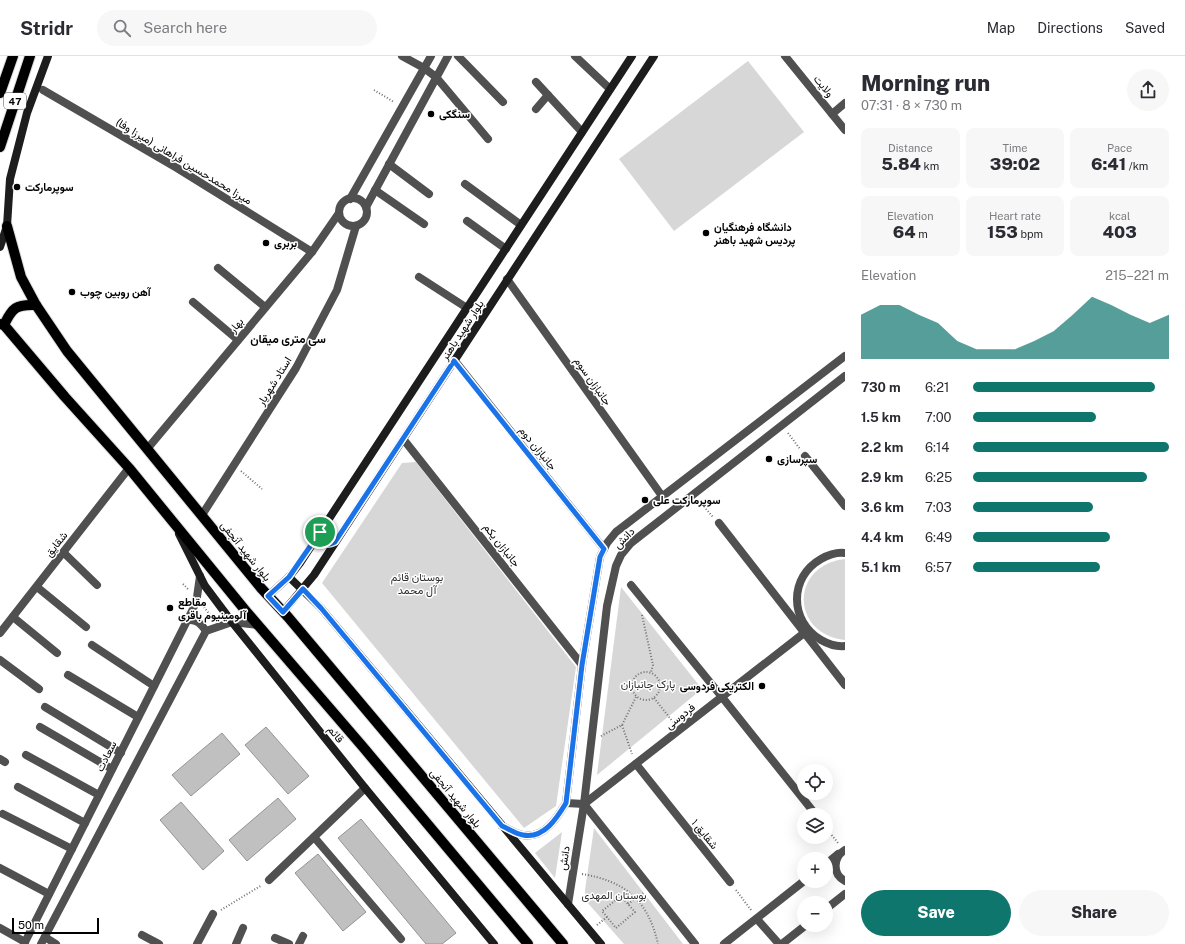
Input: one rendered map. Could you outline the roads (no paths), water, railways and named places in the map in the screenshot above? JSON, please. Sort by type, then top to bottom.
[{"type":"main road","name":"47","points":[[0,93],[13,56]]},
{"type":"main road","name":"47","points":[[0,147],[30,56]]},
{"type":"main road","points":[[0,247],[8,226],[10,179],[27,113],[48,56]]},
{"type":"main road","name":"بلوار شهید باهنر","points":[[268,596],[289,577],[320,532],[632,56]]},
{"type":"main road","name":"بلوار شهید باهنر","points":[[283,612],[314,575],[404,440],[507,279],[654,56]]},
{"type":"main road","name":"بلوار شهید آنجفی","points":[[8,226],[21,277],[36,305],[67,351],[268,596],[563,944]]},
{"type":"main road","points":[[36,305],[24,304],[16,307],[2,324],[129,468],[176,528],[363,747],[528,944]]},
{"type":"main road","name":"قائم","points":[[176,528],[205,586],[232,622],[494,944]]},
{"type":"main road","points":[[320,532],[320,539],[322,542],[326,544],[335,542]]},
{"type":"main road","points":[[289,577],[321,608],[601,944]]},
{"type":"street","points":[[402,56],[424,68],[436,78],[488,139]]},
{"type":"street","points":[[350,199],[360,200],[366,207],[367,212],[364,221],[356,226],[351,226],[342,222],[339,213],[342,204],[350,199],[430,56]]},
{"type":"street","points":[[366,207],[448,56]]},
{"type":"street","points":[[458,56],[503,102]]},
{"type":"street","points":[[575,56],[610,89]]},
{"type":"street","name":"ولایت","points":[[785,56],[845,130]]},
{"type":"street","points":[[536,82],[582,132]]},
{"type":"street","name":"میرزا محمدحسین فراهانی (میرزا وفا)","points":[[43,90],[177,168],[312,252]]},
{"type":"street","points":[[536,109],[548,95]]},
{"type":"street","points":[[832,114],[845,103]]},
{"type":"street","points":[[389,164],[429,194]]},
{"type":"street","points":[[465,184],[521,225]]},
{"type":"street","points":[[375,190],[424,224]]},
{"type":"street","name":"بهار","points":[[148,448],[312,252],[339,213]]},
{"type":"street","points":[[467,221],[506,249]]},
{"type":"street","name":"استاد شهریار","points":[[202,515],[296,368],[337,290],[356,226]]},
{"type":"street","points":[[218,268],[266,307]]},
{"type":"street","points":[[419,277],[467,308]]},
{"type":"street","name":"جانبازان سوم","points":[[507,279],[662,496]]},
{"type":"street","points":[[193,302],[238,340]]},
{"type":"street","name":"دانش","points":[[566,803],[582,665],[600,557],[607,543],[616,532],[845,356]]},
{"type":"street","name":"جانبازان دوم","points":[[454,361],[604,549]]},
{"type":"street","name":"دانش","points":[[568,904],[584,804],[607,606],[616,566],[621,555],[631,542],[845,376]]},
{"type":"street","name":"جانبازان یکم","points":[[404,440],[582,665]]},
{"type":"street","points":[[805,456],[845,506]]},
{"type":"street","name":"شقایق","points":[[0,633],[129,468]]},
{"type":"street","points":[[719,524],[806,632],[845,685]]},
{"type":"street","points":[[64,553],[97,585]]},
{"type":"street","points":[[845,553],[827,555],[814,563],[804,574],[798,588],[797,603],[806,632],[827,643],[845,646]]},
{"type":"street","name":"سعادت","points":[[24,943],[188,620],[197,597],[200,576]]},
{"type":"street","points":[[631,585],[810,808]]},
{"type":"street","points":[[37,587],[86,627]]},
{"type":"street","points":[[13,617],[58,653]]},
{"type":"street","points":[[188,620],[192,619],[198,622],[206,631]]},
{"type":"street","points":[[56,944],[43,940],[206,631],[232,622],[258,625]]},
{"type":"street","name":"فردوسی","points":[[584,804],[806,632]]},
{"type":"street","points":[[92,645],[154,686]]},
{"type":"street","points":[[0,660],[39,689]]},
{"type":"street","points":[[68,675],[138,717]]},
{"type":"street","points":[[45,708],[121,753]]},
{"type":"street","points":[[40,727],[112,769]]},
{"type":"street","points":[[26,755],[99,795]]},
{"type":"street","name":"شقایق ۱","points":[[636,764],[730,882]]},
{"type":"street","points":[[18,787],[85,823]]},
{"type":"street","points":[[269,880],[366,788]]},
{"type":"street","points":[[502,826],[523,835],[535,835],[547,828],[558,818],[566,803],[584,804],[696,944]]},
{"type":"street","points":[[3,814],[72,849]]},
{"type":"street","points":[[314,837],[401,939]]},
{"type":"street","points":[[833,859],[844,850]]},
{"type":"street","points":[[844,850],[836,859],[835,865],[838,876],[845,881]]},
{"type":"street","points":[[0,868],[49,894]]},
{"type":"street","points":[[724,944],[797,887]]},
{"type":"street","points":[[833,903],[845,894]]},
{"type":"street","points":[[197,944],[213,914]]},
{"type":"street","points":[[757,918],[779,944]]},
{"type":"street","points":[[0,928],[24,943]]},
{"type":"street","points":[[236,944],[244,928]]},
{"type":"street","points":[[782,944],[797,932]]},
{"type":"street","points":[[142,935],[159,944]]},
{"type":"street","points":[[275,938],[289,944]]},
{"type":"place","name":"سنگکی","points":[[431,114]]},
{"type":"place","name":"سوپرمارکت","points":[[17,187]]},
{"type":"place","name":"دانشگاه فرهنگیان پردیس شهید باهنر","points":[[706,233]]},
{"type":"place","name":"بربری","points":[[266,243]]},
{"type":"place","name":"آهن روبین چوب","points":[[72,292]]},
{"type":"place","name":"سپرسازی","points":[[769,459]]},
{"type":"place","name":"سوپرمارکت علی","points":[[645,500]]},
{"type":"place","name":"مقاطع آلومینیوم باقری","points":[[170,608]]},
{"type":"place","name":"الکتریکی فردوسی","points":[[762,686]]},
{"type":"district","name":"سی متری میقان","points":[[288,339]]},
{"type":"park label","name":"بوستان قائم آل محمد","points":[[417,583]]},
{"type":"park label","name":"پارک جانبازان","points":[[648,684]]},
{"type":"park label","name":"بوستان المهدی","points":[[614,895]]}]
